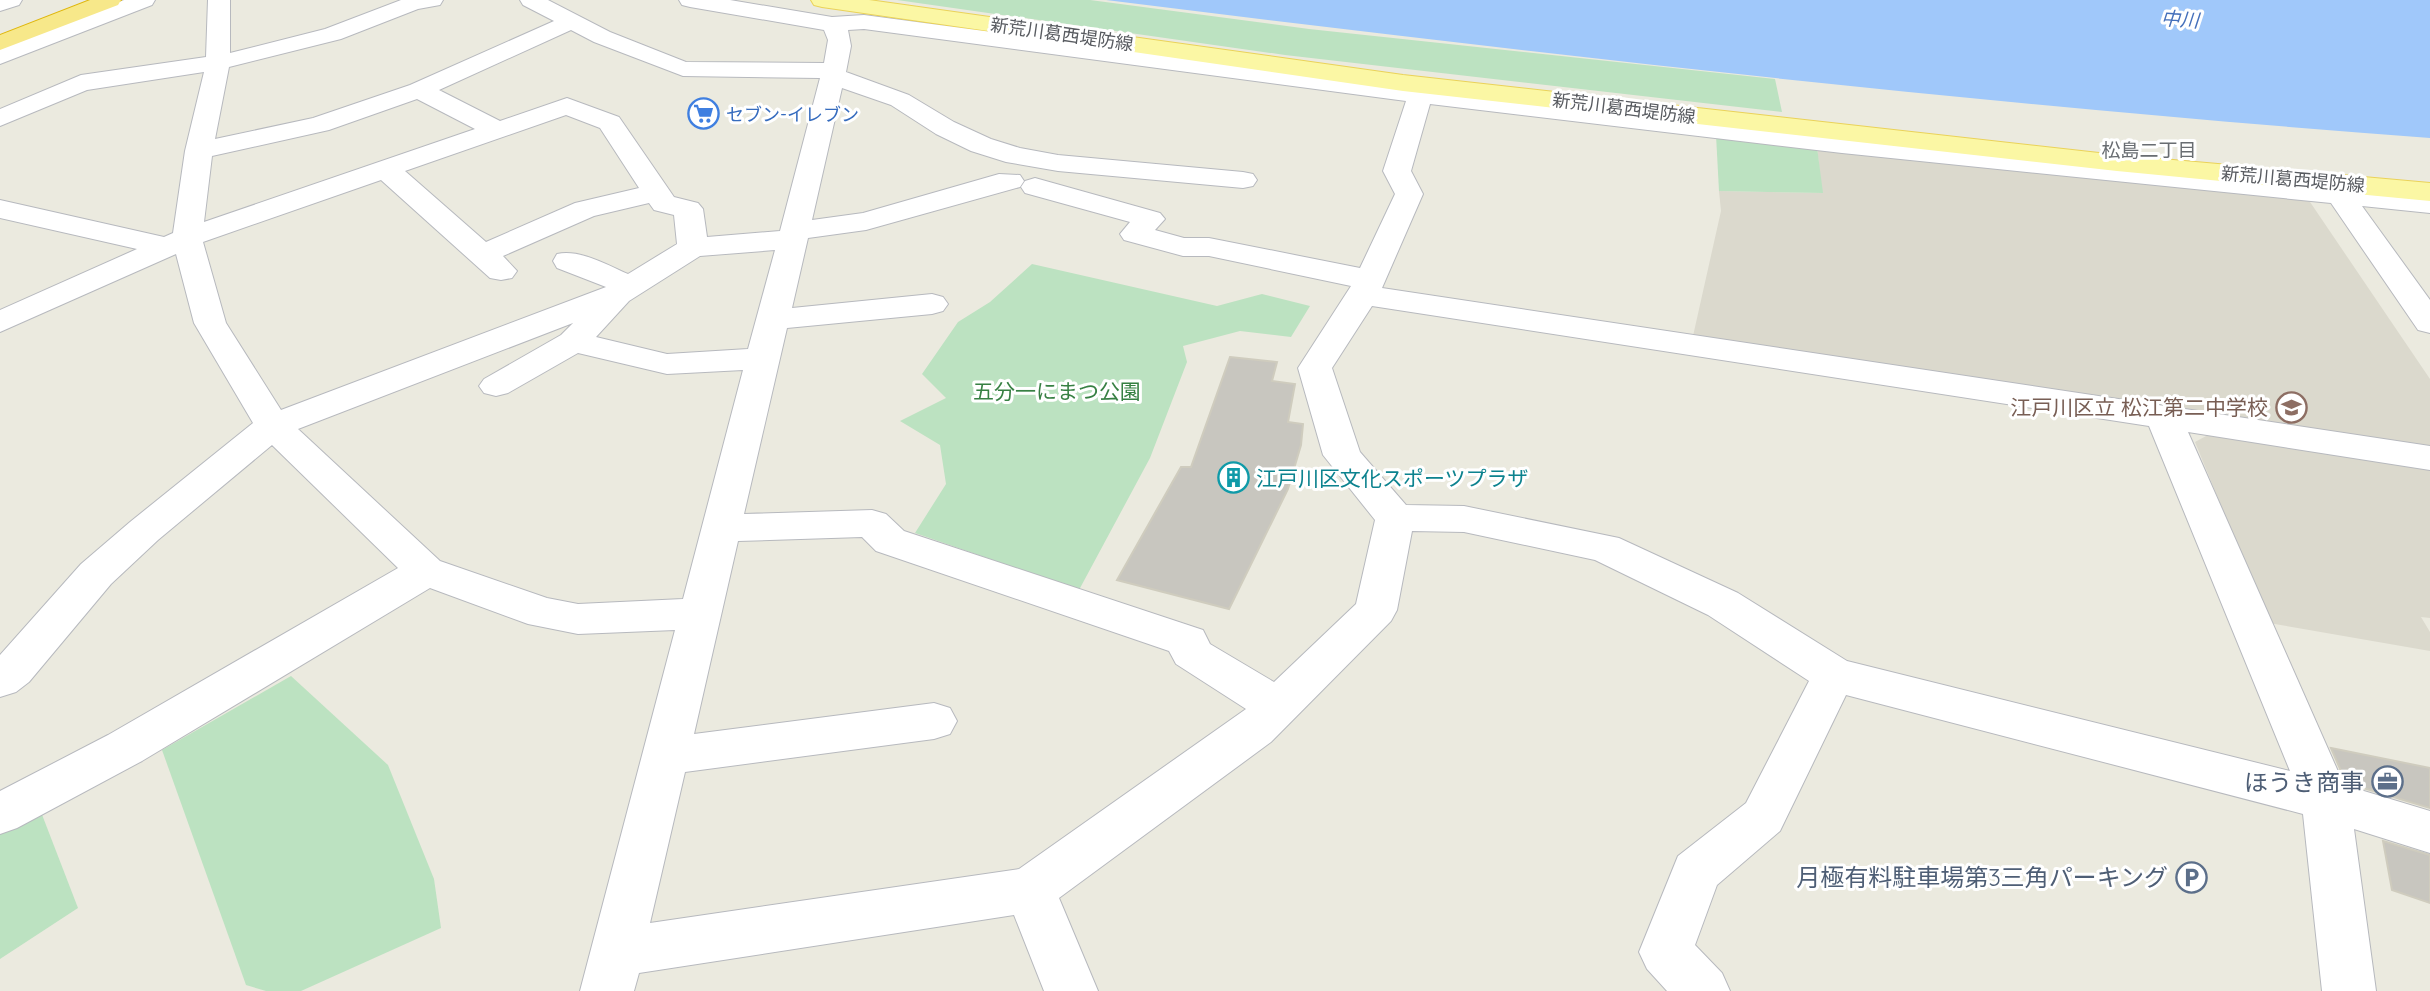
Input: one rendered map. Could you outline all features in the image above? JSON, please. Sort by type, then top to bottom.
[{"type":"highway","points":[[0,20],[51,0]]},
{"type":"highway","points":[[0,43],[110,0]]},
{"type":"main road","name":"新荒川葛西堤防線","points":[[827,12],[2120,168],[2430,192]]},
{"type":"street","points":[[0,4],[10,0]]},
{"type":"street","points":[[0,57],[144,0]]},
{"type":"street","points":[[219,0],[218,63],[177,242],[210,323],[273,426],[426,571],[543,613],[578,619],[701,614]]},
{"type":"street","points":[[0,118],[81,83],[218,63],[333,34],[413,3],[432,0]]},
{"type":"street","points":[[531,0],[602,37],[683,69],[834,74],[900,100],[945,128],[981,145],[1016,156],[1058,163],[1243,180]]},
{"type":"street","points":[[690,0],[827,12],[864,22],[1420,96],[1869,150],[2120,168],[2340,196],[2430,204]]},
{"type":"street","points":[[827,12],[838,30],[840,39],[834,74],[771,320],[612,972],[1030,890],[1255,729],[1376,610],[1395,518]]},
{"type":"street","points":[[199,151],[320,124],[419,90],[573,21]]},
{"type":"street","points":[[0,66],[81,83]]},
{"type":"street","points":[[419,90],[498,130]]},
{"type":"street","points":[[1420,96],[1396,171],[1409,194],[1366,288],[1315,368],[1342,455],[1395,518],[1464,519],[1605,548],[1723,604],[1834,675],[2326,800],[2430,832]]},
{"type":"street","points":[[0,322],[177,242],[568,106],[610,122],[664,204],[688,209],[693,247]]},
{"type":"street","points":[[387,170],[492,262],[585,209],[656,193]]},
{"type":"street","points":[[0,680],[13,670],[96,574],[144,531],[273,426],[624,290],[693,247],[794,235],[866,221],[999,182],[1023,184],[1150,219],[1135,234],[1183,247],[1209,247],[1366,288],[2164,418],[2430,458]]},
{"type":"street","points":[[2340,196],[2430,323]]},
{"type":"street","points":[[0,209],[177,242]]},
{"type":"street","points":[[568,261],[624,290]]},
{"type":"street","points":[[496,386],[573,342],[624,290]]},
{"type":"street","points":[[771,320],[932,304]]},
{"type":"street","points":[[573,342],[667,364],[762,359]]},
{"type":"street","points":[[2164,418],[2326,800],[2349,991]]},
{"type":"street","points":[[722,528],[872,523],[890,541],[1188,641],[1191,653],[1278,706]]},
{"type":"street","points":[[0,814],[125,748],[426,571]]},
{"type":"street","points":[[1703,991],[1666,952],[1696,872],[1763,817],[1834,675]]},
{"type":"street","points":[[666,756],[933,722]]},
{"type":"street","points":[[1030,890],[1071,991]]},
{"type":"shaded area","name":"江戸川区立 松江第二中学校","points":[[1817,147],[2308,199],[2430,379],[2430,618],[2421,617],[2430,632],[2430,651],[2269,623],[2195,442],[2208,435],[1693,336],[1721,211],[1719,191],[1822,193]]},
{"type":"green space","points":[[897,0],[1090,0],[1309,29],[1775,79],[1782,112],[1285,55]]},
{"type":"green space","points":[[1716,135],[1817,147],[1823,193],[1719,191]]},
{"type":"green space","name":"五分一にまつ公園","points":[[1032,264],[1217,306],[1262,294],[1310,306],[1291,337],[1240,331],[1183,346],[1187,362],[1150,458],[1079,590],[915,533],[946,484],[940,445],[900,421],[946,398],[922,374],[958,322],[990,302]]},
{"type":"green space","points":[[291,676],[388,765],[434,879],[441,928],[301,991],[266,991],[246,985],[162,750]]},
{"type":"green space","points":[[41,812],[78,908],[0,959],[0,832]]},
{"type":"water","name":"中川","points":[[1106,0],[2430,0],[2430,138],[2099,110],[1767,77]]},
{"type":"building","name":"江戸川区文化スポーツプラザ","points":[[1230,357],[1277,362],[1272,381],[1295,384],[1288,422],[1303,424],[1301,445],[1288,489],[1229,609],[1117,580],[1181,467],[1191,467]]},
{"type":"building","name":"ほうき商事","points":[[2331,748],[2430,768],[2430,808],[2350,784],[2344,778]]},
{"type":"building","points":[[2383,841],[2430,855],[2430,903],[2392,890]]},
{"type":"place","name":"セブン-イレブン","points":[[703,114]]},
{"type":"place","name":"江戸川区立 松江第二中学校","points":[[2291,407]]},
{"type":"place","name":"江戸川区文化スポーツプラザ","points":[[1233,478]]},
{"type":"place","name":"ほうき商事","points":[[2387,782]]},
{"type":"place","name":"月極有料駐車場第3三角パーキング","points":[[2191,877]]},
{"type":"district","name":"松島二丁目","points":[[2149,150]]}]
